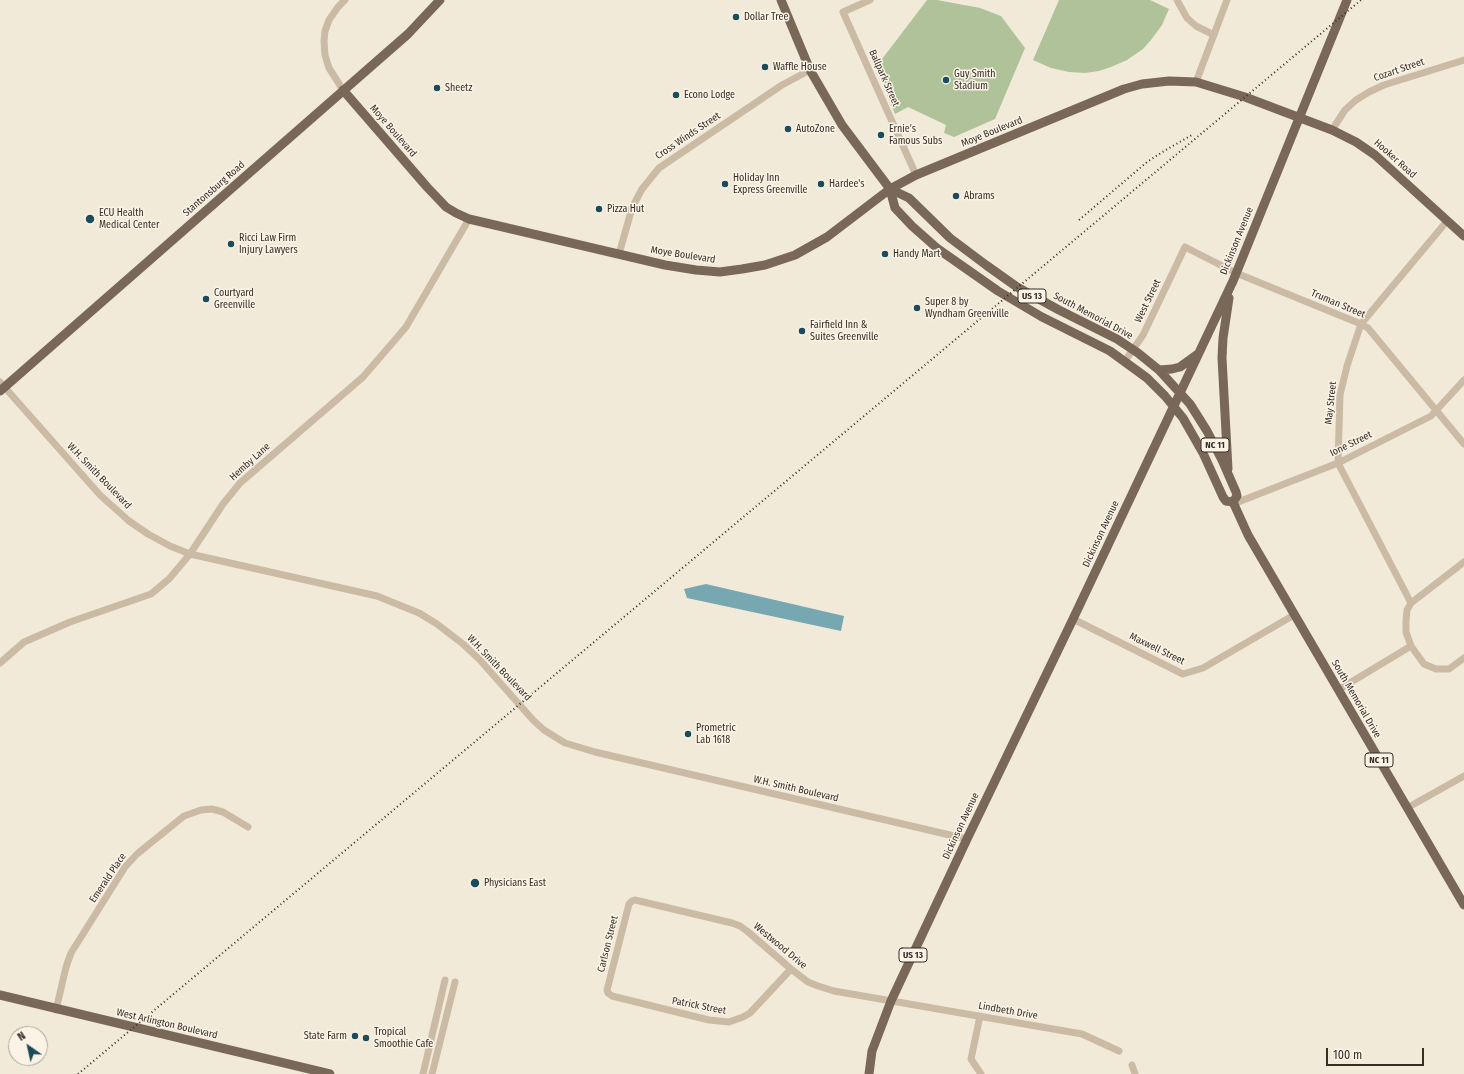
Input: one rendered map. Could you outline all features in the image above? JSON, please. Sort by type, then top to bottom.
[{"type":"main road","name":"Stantonsburg Road","points":[[2,387],[408,34],[440,0]]},
{"type":"main road","name":"South Memorial Drive","points":[[781,0],[810,70],[842,125],[890,189],[895,208],[922,235],[954,261],[1024,307],[1057,325],[1100,345],[1125,360],[1147,378],[1174,406],[1198,442],[1223,497],[1226,501],[1233,503],[1248,534],[1294,615],[1464,905]]},
{"type":"main road","name":"Dickinson Avenue","points":[[869,1074],[872,1051],[891,1001],[1235,277],[1347,0]]},
{"type":"main road","name":"Moye Boulevard","points":[[343,90],[422,181],[446,207],[456,213],[469,219],[665,265],[720,272],[765,265],[795,255],[827,237],[890,189],[916,175],[1124,89],[1142,84],[1169,81],[1196,82],[1245,97],[1300,117]]},
{"type":"main road","name":"Hooker Road","points":[[1300,117],[1332,130],[1365,148],[1464,236]]},
{"type":"main road","name":"South Memorial Drive","points":[[890,189],[909,198],[950,238],[1018,287],[1059,310],[1103,331],[1132,349],[1159,370],[1180,393],[1199,418],[1229,474],[1237,496],[1233,503]]},
{"type":"main road","points":[[1229,474],[1222,358],[1226,314],[1235,277]]},
{"type":"main road","points":[[1159,370],[1180,367],[1199,353]]},
{"type":"main road","name":"West Arlington Boulevard","points":[[0,995],[56,1010],[330,1074]]},
{"type":"street","name":"Moye Boulevard","points":[[343,90],[329,68],[325,55],[324,41],[325,31],[329,20],[345,0]]},
{"type":"street","name":"Ballpark Street","points":[[870,0],[843,12],[916,175]]},
{"type":"street","points":[[1177,0],[1187,18],[1196,26],[1214,35]]},
{"type":"street","points":[[1196,82],[1227,0]]},
{"type":"street","name":"Cozart Street","points":[[1332,130],[1346,110],[1356,100],[1369,92],[1384,85],[1464,60]]},
{"type":"street","name":"Cross Winds Street","points":[[619,254],[632,208],[642,189],[659,168],[782,85],[810,70]]},
{"type":"street","name":"Hemby Lane","points":[[0,663],[24,642],[54,628],[151,594],[169,579],[190,554],[223,504],[240,483],[363,377],[406,327],[469,219]]},
{"type":"street","name":"May Street","points":[[1411,603],[1338,463],[1340,396],[1347,366],[1361,324],[1447,221]]},
{"type":"street","name":"Truman Street","points":[[1185,248],[1235,277],[1361,324],[1368,328],[1464,444]]},
{"type":"street","name":"West Street","points":[[1125,360],[1146,329],[1185,248]]},
{"type":"street","name":"Ione Street","points":[[1233,503],[1338,463],[1431,416],[1464,380]]},
{"type":"street","name":"W.H. Smith Boulevard","points":[[2,387],[100,495],[129,521],[164,543],[190,554],[377,596],[419,614],[437,624],[463,644],[480,660],[544,730],[565,743],[595,752],[967,839]]},
{"type":"street","points":[[1464,562],[1411,603],[1407,610],[1406,621],[1406,632],[1411,646],[1424,664],[1436,669],[1449,669],[1464,658]]},
{"type":"street","name":"Maxwell Street","points":[[1073,619],[1184,674],[1203,668],[1294,615]]},
{"type":"street","points":[[1338,690],[1411,646]]},
{"type":"street","points":[[1407,808],[1464,776]]},
{"type":"street","name":"Emerald Place","points":[[56,1010],[66,967],[71,953],[125,867],[137,854],[184,816],[201,810],[212,809],[223,812],[248,827]]},
{"type":"street","name":"Westwood Drive","points":[[632,901],[740,926],[808,982],[834,991],[891,1001]]},
{"type":"street","name":"Carlson Street","points":[[608,994],[629,904],[632,901]]},
{"type":"street","name":"Patrick Street","points":[[608,994],[709,1020],[729,1022],[743,1018],[750,1013],[791,969]]},
{"type":"street","points":[[423,1074],[445,980]]},
{"type":"street","points":[[432,1074],[455,982]]},
{"type":"street","name":"Lindbeth Drive","points":[[891,1001],[1082,1034],[1119,1051]]},
{"type":"street","points":[[979,1073],[971,1059],[980,1016]]},
{"type":"street","points":[[1132,1065],[1135,1074]]},
{"type":"green space","name":"Guy Smith Stadium","points":[[927,0],[937,0],[980,8],[1001,16],[1025,48],[995,119],[954,137],[944,133],[946,125],[908,107],[895,114],[876,67]]},
{"type":"green space","points":[[1059,0],[1150,0],[1169,9],[1162,25],[1151,40],[1143,49],[1127,60],[1099,71],[1085,73],[1069,72],[1051,68],[1033,60]]},
{"type":"water","points":[[706,584],[844,616],[841,631],[687,598],[684,589]]},
{"type":"railway","points":[[78,1074],[1361,0]]},
{"type":"railway","points":[[1079,220],[1147,162],[1192,135]]},
{"type":"place","name":"Dollar Tree","points":[[736,17]]},
{"type":"place","name":"Waffle House","points":[[765,67]]},
{"type":"place","name":"Guy Smith Stadium","points":[[946,80]]},
{"type":"place","name":"Sheetz","points":[[437,88]]},
{"type":"place","name":"Econo Lodge","points":[[676,95]]},
{"type":"place","name":"AutoZone","points":[[788,129]]},
{"type":"place","name":"Ernie’s Famous Subs","points":[[881,135]]},
{"type":"place","name":"Holiday Inn Express Greenville","points":[[725,184]]},
{"type":"place","name":"Hardee's","points":[[821,184]]},
{"type":"place","name":"Abrams","points":[[956,196]]},
{"type":"place","name":"Pizza Hut","points":[[599,209]]},
{"type":"place","name":"ECU Health Medical Center","points":[[90,219]]},
{"type":"place","name":"Ricci Law Firm Injury Lawyers","points":[[231,244]]},
{"type":"place","name":"Handy Mart","points":[[885,254]]},
{"type":"place","name":"Courtyard Greenville","points":[[206,299]]},
{"type":"place","name":"Super 8 by Wyndham Greenville","points":[[917,308]]},
{"type":"place","name":"Fairfield Inn & Suites Greenville","points":[[802,331]]},
{"type":"place","name":"Prometric Lab 1618","points":[[688,734]]},
{"type":"place","name":"Physicians East","points":[[475,883]]},
{"type":"place","name":"State Farm","points":[[355,1036]]},
{"type":"place","name":"Tropical Smoothie Cafe","points":[[366,1038]]}]
